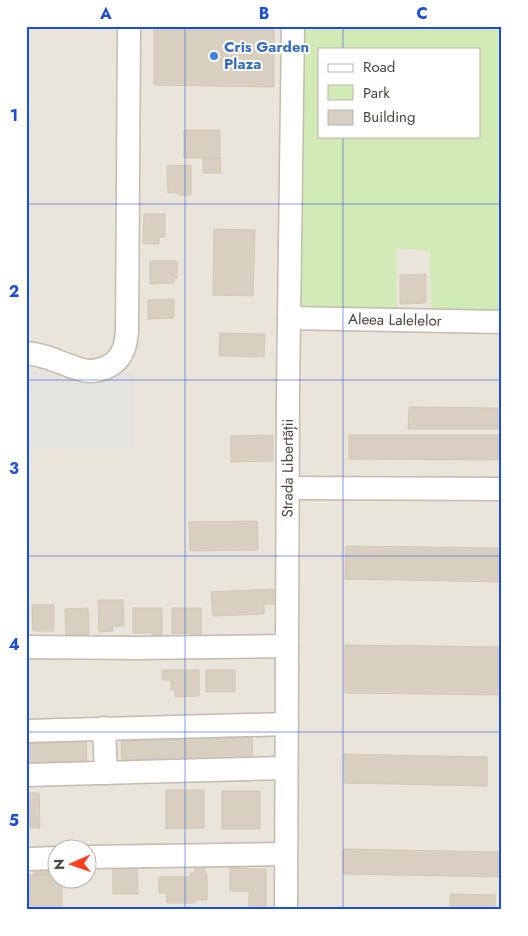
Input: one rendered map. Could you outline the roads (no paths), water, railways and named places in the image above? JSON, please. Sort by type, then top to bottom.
[{"type":"street","points":[[26,353],[50,357],[80,370],[89,371],[112,365],[124,349],[127,332],[129,26]]},
{"type":"street","name":"Strada Libertății","points":[[286,910],[289,318],[293,26]]},
{"type":"street","name":"Aleea Lalelelor","points":[[289,318],[502,322]]},
{"type":"street","points":[[288,488],[502,489]]},
{"type":"street","points":[[26,647],[287,646]]},
{"type":"street","points":[[26,730],[287,724]]},
{"type":"street","points":[[104,728],[106,773]]},
{"type":"street","points":[[26,774],[286,768]]},
{"type":"street","points":[[98,858],[286,854]]},
{"type":"street","points":[[26,858],[48,858]]},
{"type":"place","name":"Cris Garden Plaza","points":[[214,56]]}]
